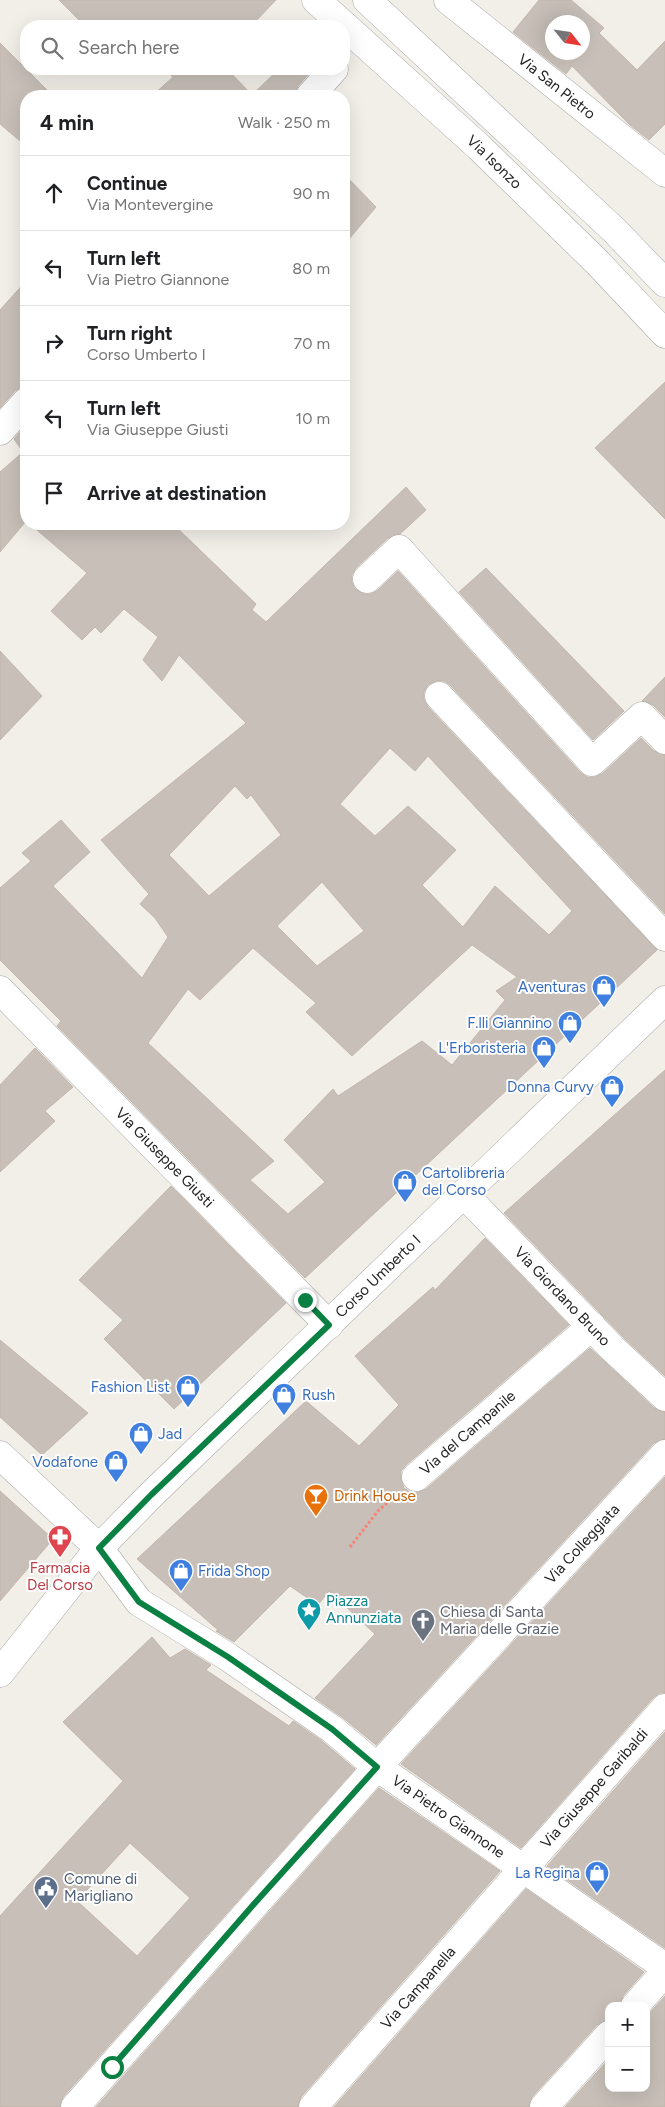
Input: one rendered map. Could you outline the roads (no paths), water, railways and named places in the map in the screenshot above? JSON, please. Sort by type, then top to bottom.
[{"type":"street","name":"Via Isonzo","points":[[316,0],[331,20]]},
{"type":"street","points":[[367,0],[614,230],[665,283]]},
{"type":"street","name":"Via San Pietro","points":[[448,0],[665,173]]},
{"type":"street","name":"Via Isonzo","points":[[352,49],[479,147],[596,261],[665,334]]},
{"type":"street","points":[[315,90],[329,75]]},
{"type":"street","points":[[0,431],[20,409]]},
{"type":"street","points":[[367,579],[399,549],[592,762],[642,716],[665,740]]},
{"type":"street","points":[[439,696],[665,937]]},
{"type":"street","name":"Via Giuseppe Giusti","points":[[0,990],[329,1325]]},
{"type":"street","name":"Corso Umberto I","points":[[0,1673],[99,1548],[151,1495],[665,1000]]},
{"type":"street","name":"Via Giordano Bruno","points":[[464,1194],[613,1349],[665,1397]]},
{"type":"street","name":"Via del Campanile","points":[[416,1477],[592,1326]]},
{"type":"street","name":"Via Colleggiata","points":[[75,2107],[377,1767],[665,1454]]},
{"type":"street","name":"Via Pietro Giannone","points":[[0,1455],[99,1548],[139,1602],[228,1657],[324,1724],[377,1767],[665,1967]]},
{"type":"street","name":"Via Giuseppe Garibaldi","points":[[522,1868],[665,1708]]},
{"type":"street","name":"Via Campanella","points":[[314,2107],[522,1868]]},
{"type":"street","points":[[638,2002],[665,1972]]},
{"type":"street","points":[[544,2107],[605,2039]]},
{"type":"place","name":"Aventuras","points":[[604,1008]]},
{"type":"place","name":"F.lli Giannino","points":[[570,1044]]},
{"type":"place","name":"L'Erboristeria","points":[[544,1069]]},
{"type":"place","name":"Donna Curvy","points":[[612,1108]]},
{"type":"place","name":"Cartolibreria del Corso","points":[[405,1203]]},
{"type":"place","name":"Fashion List","points":[[188,1408]]},
{"type":"place","name":"Rush","points":[[284,1416]]},
{"type":"place","name":"Jad","points":[[141,1455]]},
{"type":"place","name":"Vodafone","points":[[116,1483]]},
{"type":"place","name":"Drink House","points":[[316,1517]]},
{"type":"place","name":"Farmacia Del Corso","points":[[60,1558]]},
{"type":"place","name":"Frida Shop","points":[[181,1592]]},
{"type":"place","name":"Piazza Annunziata","points":[[309,1631]]},
{"type":"place","name":"Chiesa di Santa Maria delle Grazie","points":[[423,1642]]},
{"type":"place","name":"La Regina","points":[[597,1894]]},
{"type":"place","name":"Comune di Marigliano","points":[[46,1909]]}]
